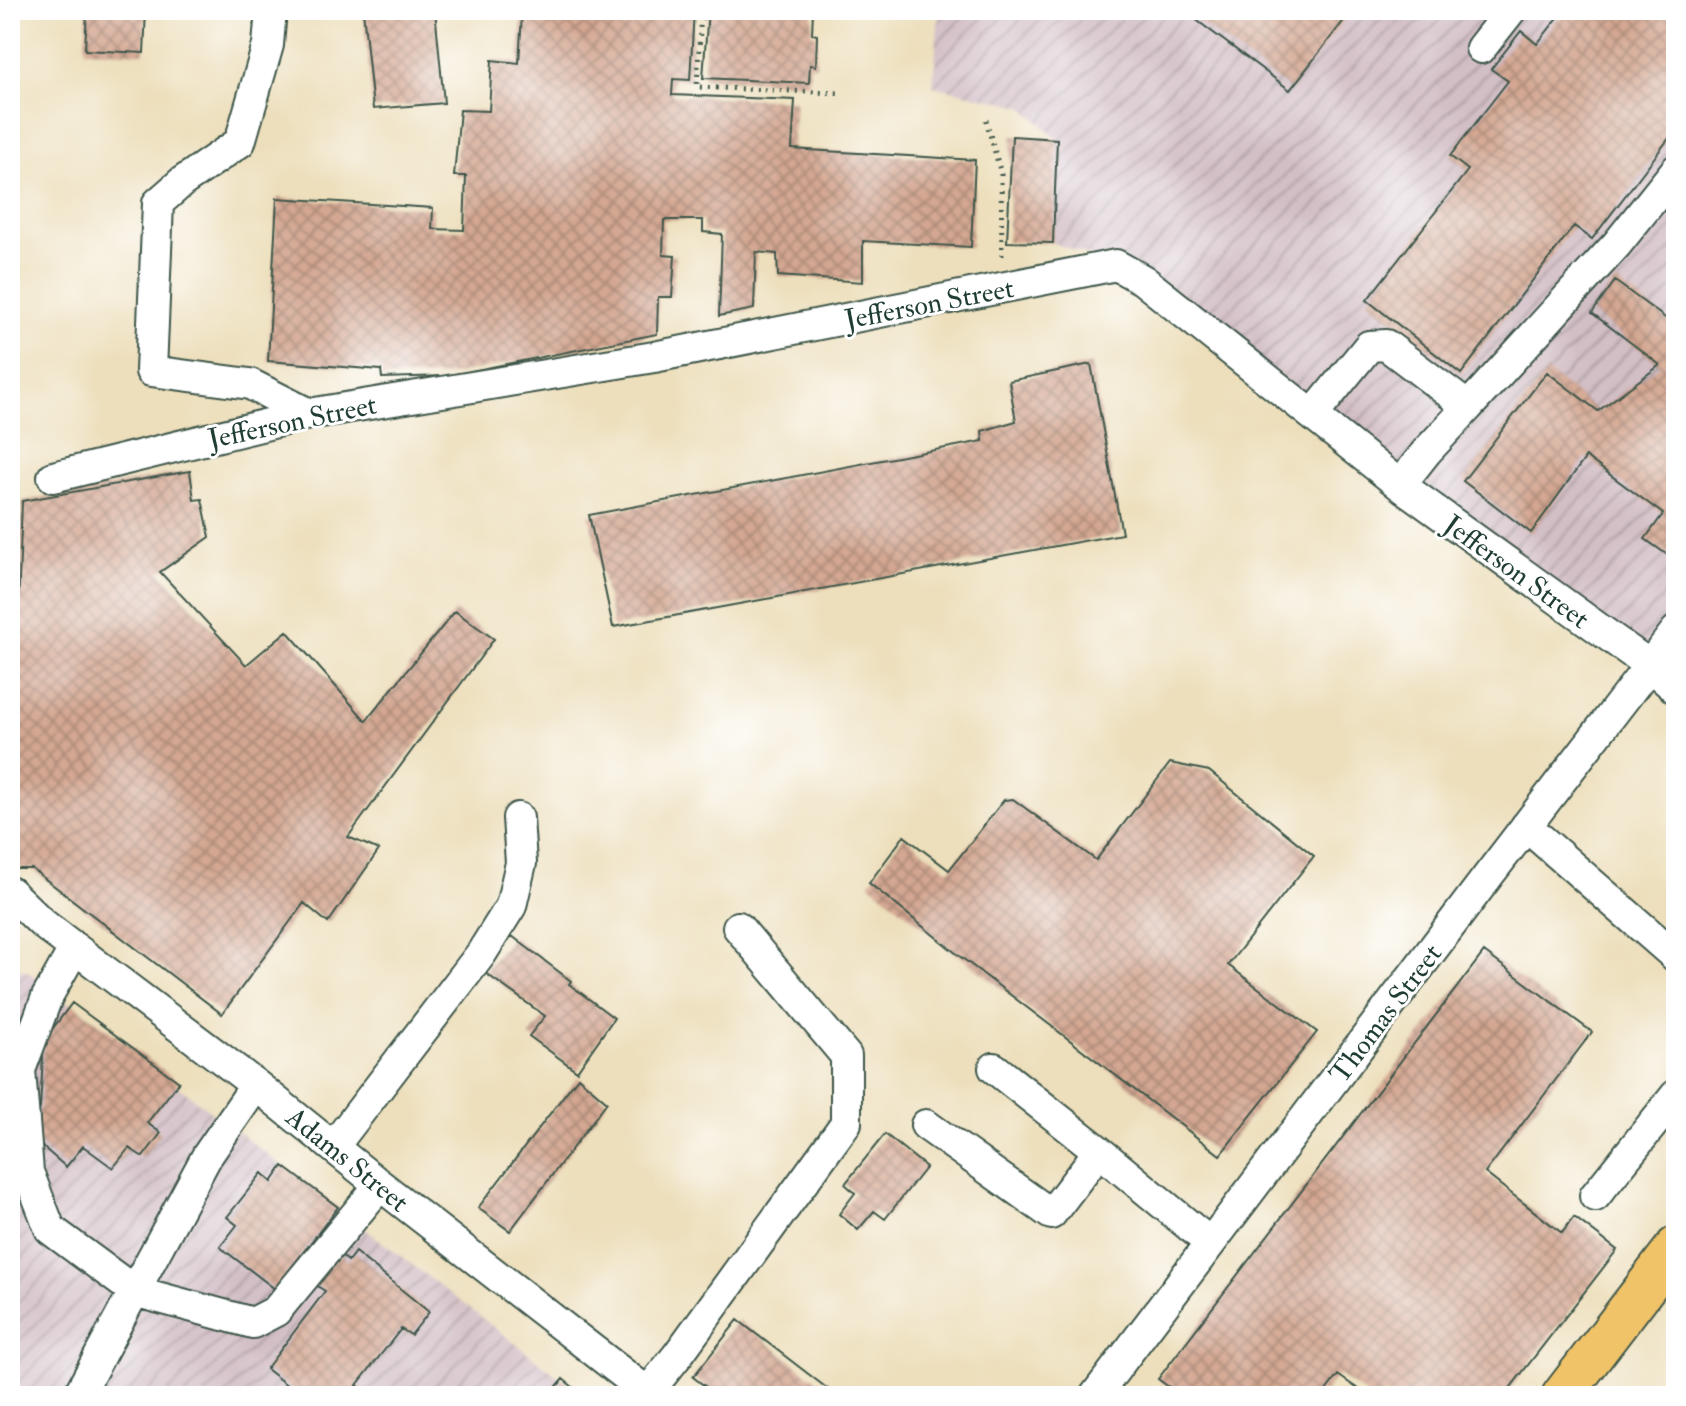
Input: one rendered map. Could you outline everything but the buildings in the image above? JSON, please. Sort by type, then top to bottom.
[{"type":"main road","points":[[1562,1396],[1676,1247]]},
{"type":"street","points":[[271,10],[268,45],[240,142],[182,182],[158,203],[151,371],[250,384],[309,414]]},
{"type":"street","points":[[1481,48],[1511,10]]},
{"type":"street","points":[[1400,485],[1427,451],[1617,244],[1676,170]]},
{"type":"street","name":"Jefferson Street","points":[[53,477],[309,414],[654,357],[1116,265],[1143,280],[1400,485],[1649,665],[1676,689]]},
{"type":"street","points":[[1313,415],[1369,346],[1386,345],[1468,407]]},
{"type":"street","name":"Thomas Street","points":[[1095,1396],[1676,631]]},
{"type":"street","points":[[333,1147],[481,954],[511,906],[521,863],[518,818]]},
{"type":"street","points":[[1526,826],[1676,957]]},
{"type":"street","name":"Adams Street","points":[[10,892],[74,949],[256,1085],[650,1394]]},
{"type":"street","points":[[650,1394],[846,1123],[846,1056],[738,927]]},
{"type":"street","points":[[74,949],[47,997],[20,1070],[28,1172],[50,1229],[134,1291],[253,1323],[276,1311],[380,1185]]},
{"type":"street","points":[[994,1068],[1210,1243]]},
{"type":"street","points":[[78,1396],[207,1156],[256,1085]]},
{"type":"street","points":[[1595,1196],[1676,1095]]},
{"type":"street","points":[[926,1125],[1051,1214],[1099,1151]]},
{"type":"path","points":[[701,10],[697,87],[839,93]]},
{"type":"path","points":[[986,120],[1001,174],[1002,288]]},
{"type":"shaded area","points":[[939,10],[1676,10],[1676,610],[1637,658],[1116,265],[1053,243],[1057,139],[1022,106],[933,86]]},
{"type":"shaded area","points":[[10,968],[27,971],[584,1396],[10,1396]]},
{"type":"railway","points":[[10,83],[14,10]]}]
